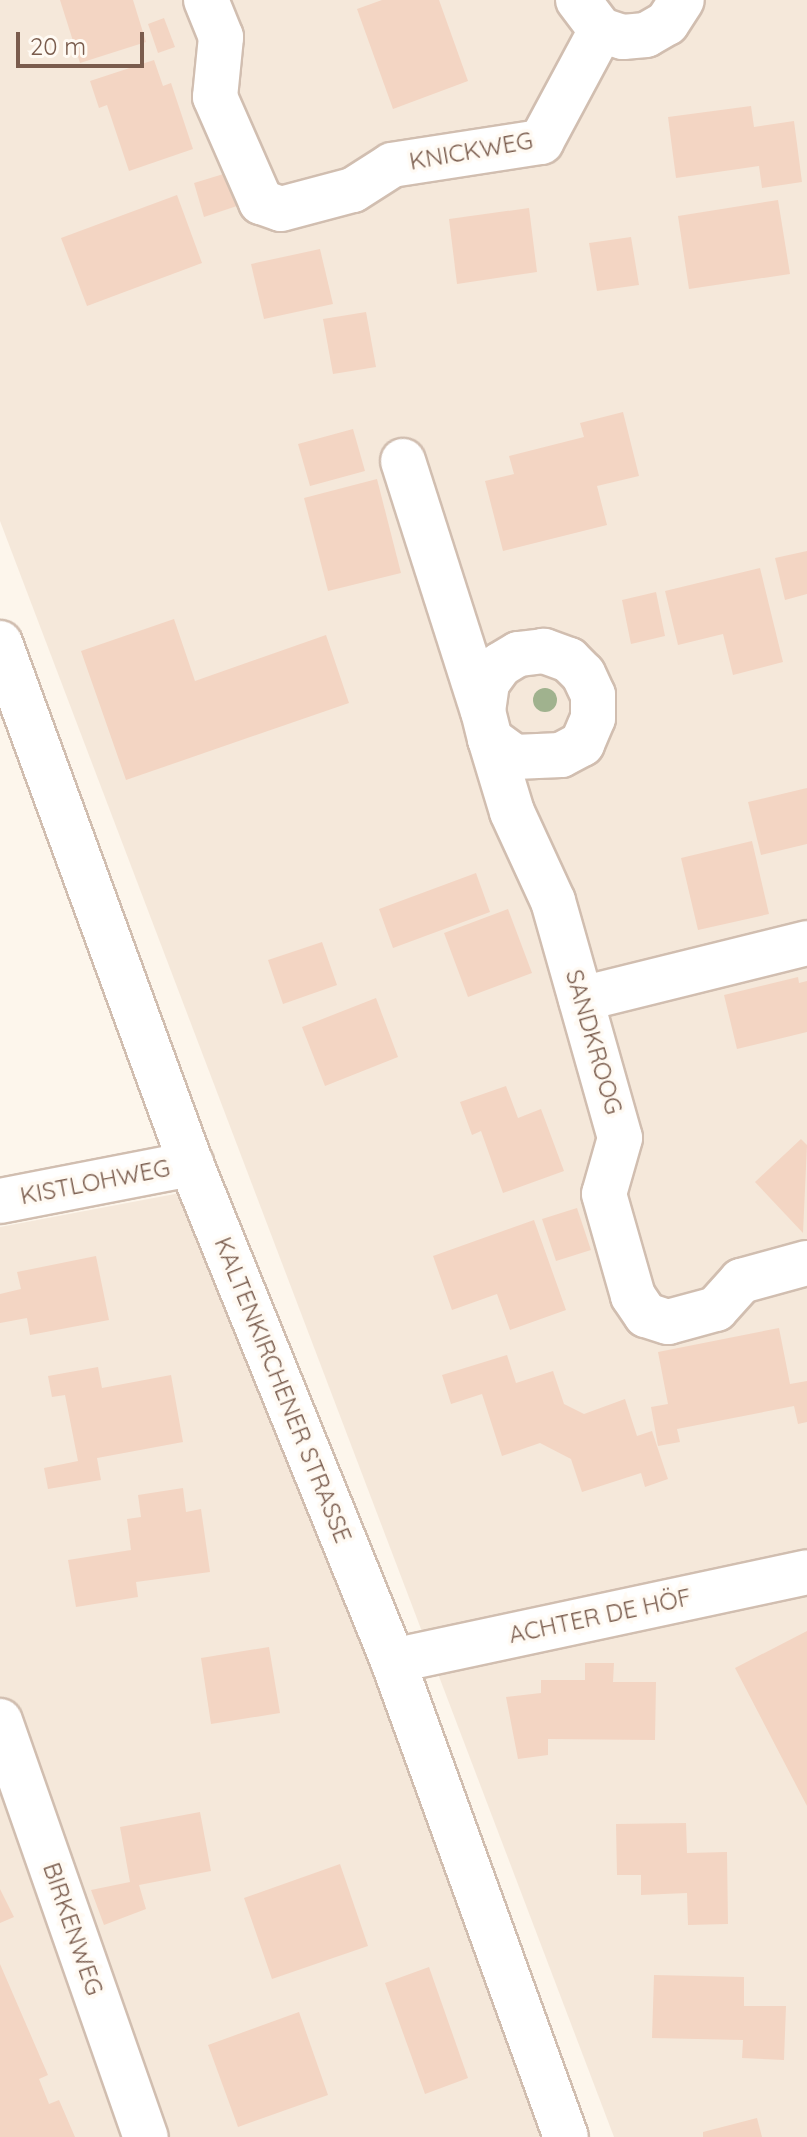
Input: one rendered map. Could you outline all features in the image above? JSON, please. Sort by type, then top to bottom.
[{"type":"street","name":"KNICKWEG","points":[[206,0],[221,37],[215,97],[261,202],[281,209],[353,190],[392,165],[541,142],[590,15],[623,37],[646,35],[667,23],[682,0]]},
{"type":"street","name":"SANDKROOG","points":[[403,461],[512,812],[553,901],[620,1138],[604,1194],[633,1296],[646,1315],[668,1322],[716,1309],[741,1281],[807,1263]]},
{"type":"street","name":"KALTENKIRCHENER STRASSE","points":[[0,643],[191,1164],[393,1661],[566,2137]]},
{"type":"street","points":[[581,999],[807,943]]},
{"type":"street","name":"KISTLOHWEG","points":[[0,1201],[191,1164]]},
{"type":"street","name":"ACHTER DE HÖF","points":[[393,1661],[807,1572]]},
{"type":"street","name":"BIRKENWEG","points":[[0,1721],[146,2137]]},
{"type":"shaded area","points":[[0,0],[807,0],[807,2137],[614,2137],[0,521]]},
{"type":"shaded area","points":[[196,1190],[556,2137],[0,2137],[0,1227]]},
{"type":"building","points":[[60,0],[133,0],[146,42],[80,63]]},
{"type":"building","points":[[382,0],[439,0],[468,81],[393,109],[357,9]]},
{"type":"building","points":[[164,18],[175,47],[158,53],[148,24]]},
{"type":"building","points":[[154,60],[163,86],[171,83],[193,149],[129,171],[107,105],[99,108],[90,81]]},
{"type":"building","points":[[751,106],[754,127],[794,121],[802,182],[762,188],[759,166],[676,178],[668,117]]},
{"type":"building","points":[[230,172],[240,205],[204,217],[194,183]]},
{"type":"building","points":[[177,195],[202,263],[87,306],[61,238]]},
{"type":"building","points":[[778,200],[790,274],[689,289],[678,216]]},
{"type":"building","points":[[529,208],[537,272],[457,284],[449,219]]},
{"type":"building","points":[[631,237],[639,285],[597,291],[589,243]]},
{"type":"building","points":[[320,249],[333,304],[264,319],[251,264]]},
{"type":"building","points":[[366,312],[376,367],[333,374],[323,319]]},
{"type":"building","points":[[623,412],[639,476],[597,486],[607,525],[503,551],[485,481],[514,474],[509,456],[584,437],[580,423]]},
{"type":"building","points":[[353,429],[365,471],[310,486],[298,444]]},
{"type":"building","points":[[377,479],[401,573],[328,591],[304,498]]},
{"type":"building","points":[[807,551],[807,594],[785,600],[775,558]]},
{"type":"building","points":[[760,568],[783,662],[733,675],[723,634],[678,645],[665,591]]},
{"type":"building","points":[[656,592],[665,636],[631,644],[622,600]]},
{"type":"building","points":[[174,619],[195,681],[326,635],[349,703],[126,780],[81,651]]},
{"type":"building","points":[[807,788],[807,844],[761,855],[748,802]]},
{"type":"building","points":[[752,841],[769,914],[698,930],[681,858]]},
{"type":"building","points":[[476,873],[490,912],[393,948],[379,909]]},
{"type":"building","points":[[508,909],[532,973],[468,997],[444,933]]},
{"type":"building","points":[[322,942],[337,985],[283,1004],[268,960]]},
{"type":"building","points":[[798,977],[799,983],[807,981],[807,1032],[737,1049],[724,995]]},
{"type":"building","points":[[376,998],[398,1057],[325,1086],[302,1027]]},
{"type":"building","points":[[506,1086],[518,1118],[541,1109],[564,1171],[503,1193],[481,1131],[472,1135],[460,1102]]},
{"type":"building","points":[[801,1139],[807,1145],[803,1233],[755,1182]]},
{"type":"building","points":[[577,1208],[591,1250],[556,1261],[542,1219]]},
{"type":"building","points":[[534,1220],[566,1310],[510,1330],[497,1294],[452,1310],[433,1256]]},
{"type":"building","points":[[96,1256],[109,1320],[30,1335],[27,1318],[0,1323],[0,1294],[21,1289],[17,1272]]},
{"type":"building","points":[[779,1328],[790,1384],[807,1381],[807,1422],[798,1424],[794,1406],[677,1429],[680,1442],[658,1446],[651,1407],[668,1404],[658,1352]]},
{"type":"building","points":[[507,1355],[516,1383],[553,1371],[564,1404],[584,1414],[625,1399],[637,1436],[652,1431],[668,1479],[645,1487],[641,1473],[582,1492],[571,1459],[540,1443],[502,1456],[482,1394],[451,1404],[442,1375]]},
{"type":"building","points":[[98,1367],[102,1388],[171,1375],[183,1442],[97,1458],[101,1480],[48,1489],[44,1468],[78,1461],[65,1395],[52,1397],[48,1376]]},
{"type":"building","points":[[183,1488],[186,1512],[201,1509],[210,1572],[136,1582],[138,1597],[76,1607],[68,1560],[131,1550],[127,1519],[141,1517],[138,1495]]},
{"type":"building","points":[[807,1631],[807,1806],[735,1668]]},
{"type":"building","points":[[269,1647],[280,1713],[211,1724],[201,1658]]},
{"type":"building","points":[[585,1663],[614,1663],[613,1682],[656,1682],[655,1740],[548,1739],[548,1755],[518,1759],[506,1697],[541,1693],[541,1680],[585,1680]]},
{"type":"building","points":[[200,1812],[211,1871],[139,1885],[146,1909],[104,1925],[91,1890],[130,1882],[120,1827]]},
{"type":"building","points":[[686,1823],[687,1853],[727,1852],[728,1924],[688,1925],[687,1893],[641,1895],[641,1875],[617,1875],[616,1824]]},
{"type":"building","points":[[340,1864],[368,1946],[272,1979],[244,1898]]},
{"type":"building","points":[[0,1889],[14,1917],[0,1923]]},
{"type":"building","points":[[0,1964],[48,2075],[39,2079],[49,2104],[59,2100],[75,2137],[0,2137]]},
{"type":"building","points":[[429,1967],[468,2078],[425,2094],[385,1983]]},
{"type":"building","points":[[654,1975],[744,1977],[744,2006],[786,2006],[784,2060],[742,2058],[743,2040],[652,2038]]},
{"type":"building","points":[[299,2012],[328,2095],[238,2127],[208,2045]]},
{"type":"building","points":[[757,2118],[762,2137],[703,2137],[703,2132]]}]
